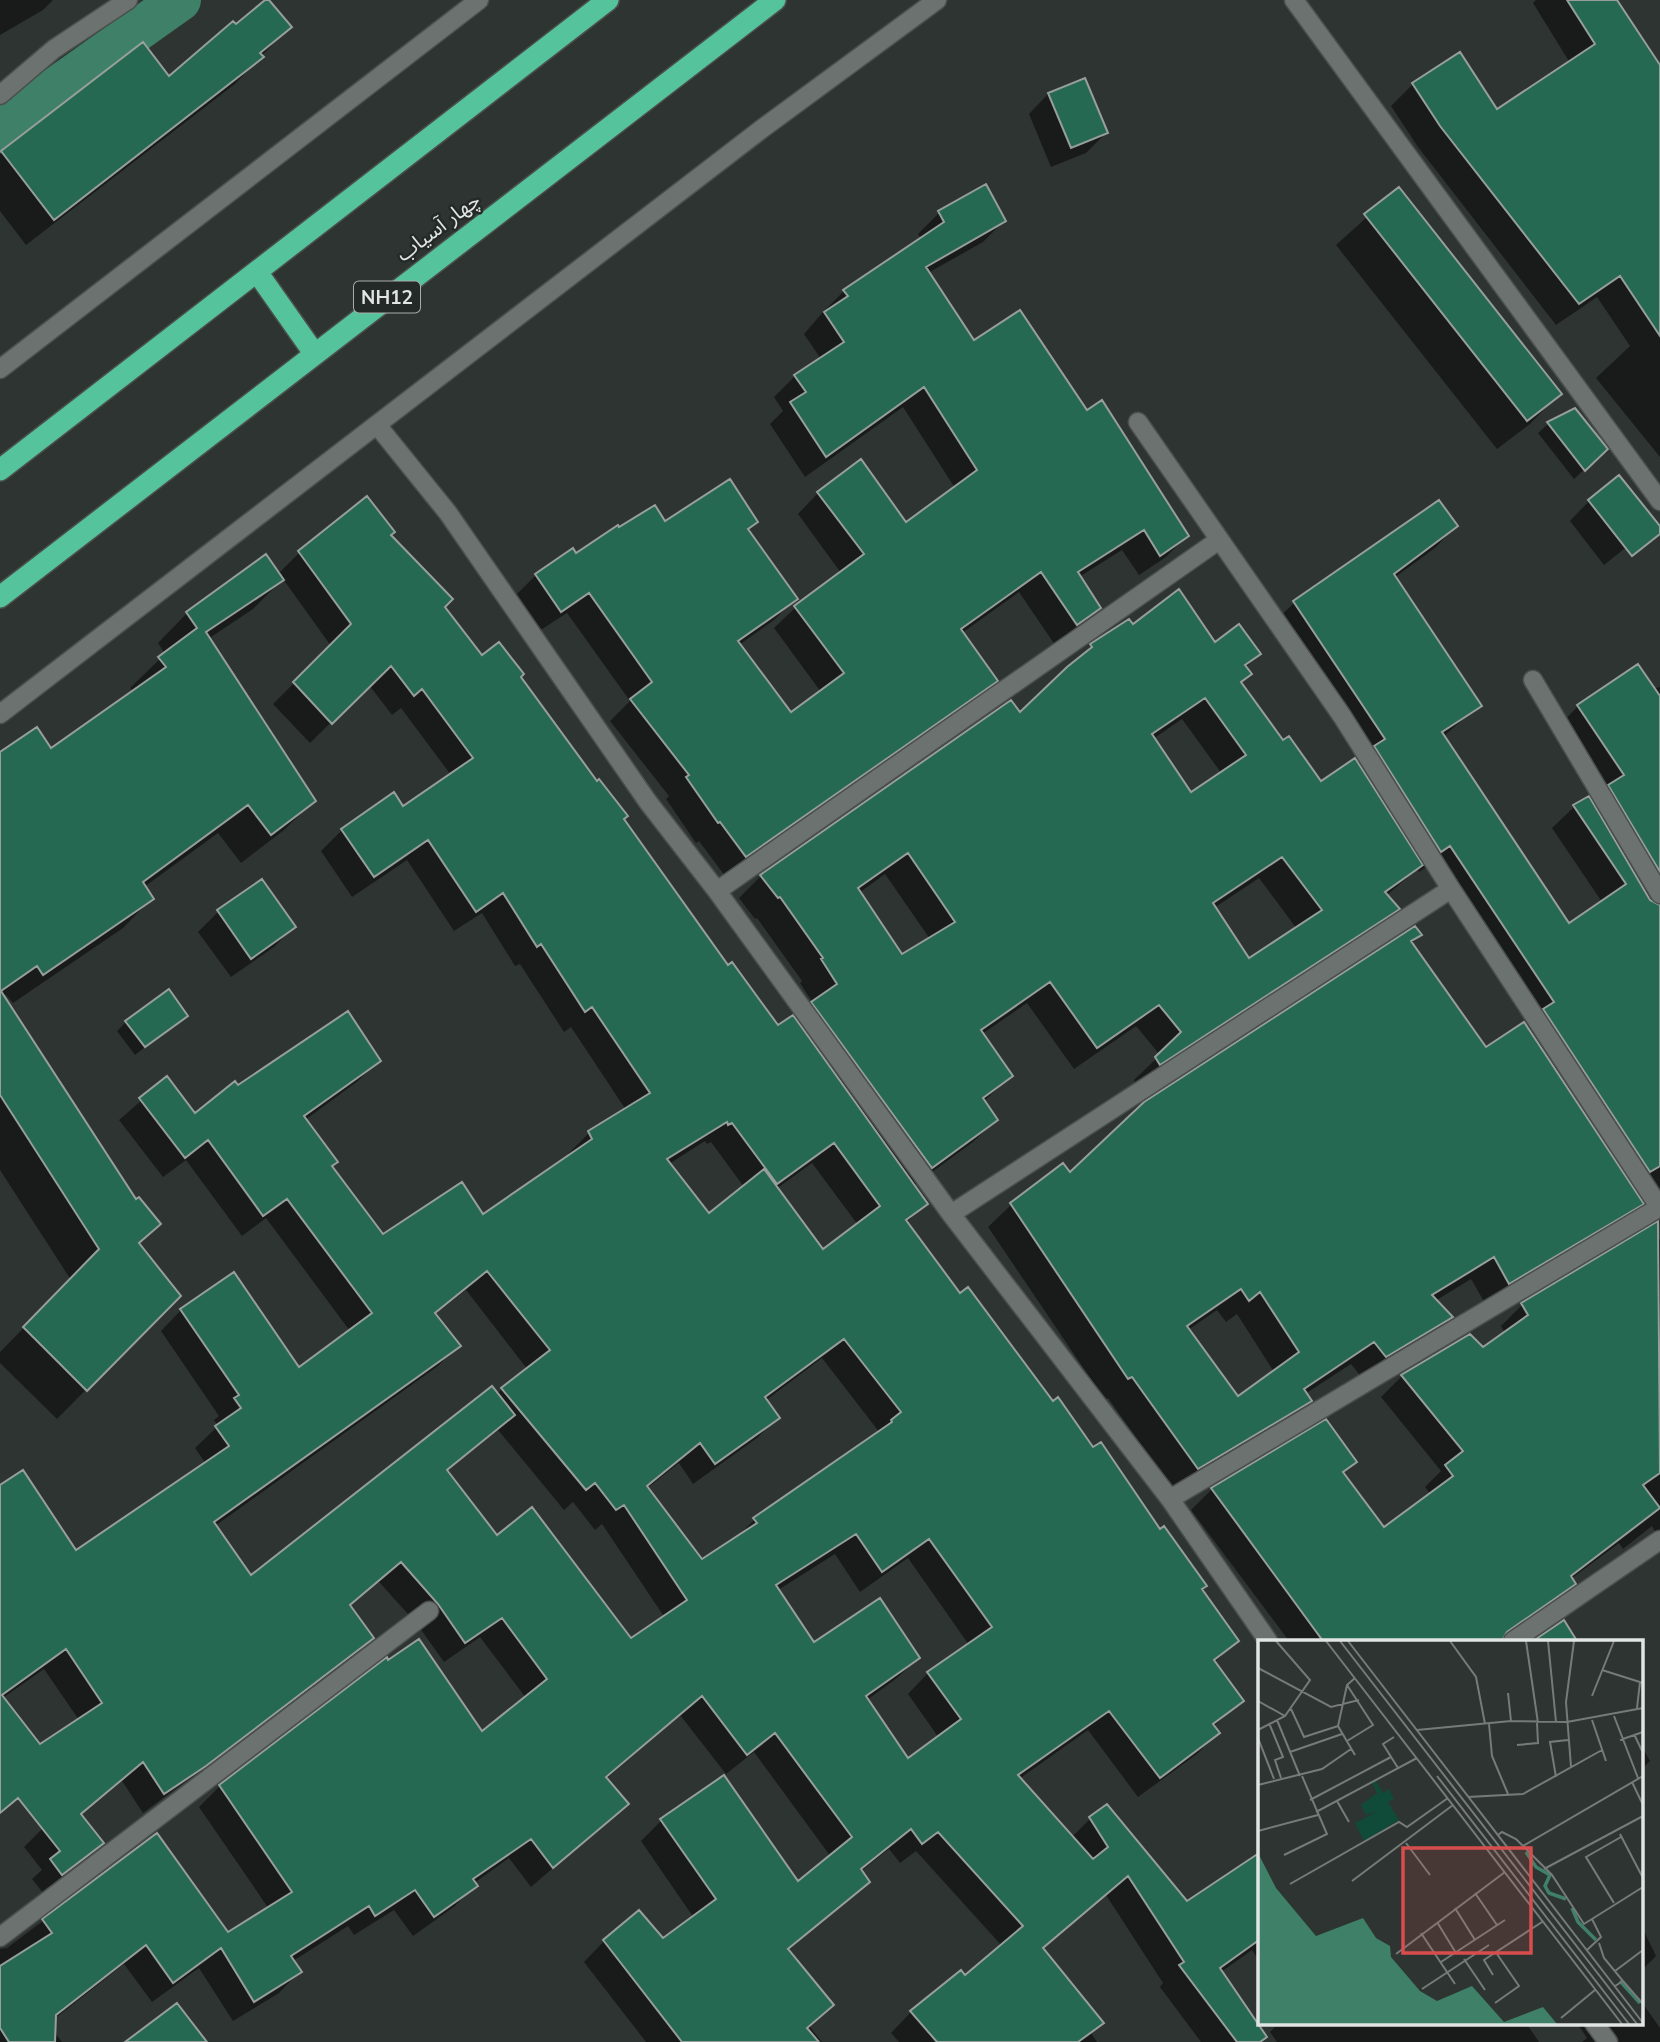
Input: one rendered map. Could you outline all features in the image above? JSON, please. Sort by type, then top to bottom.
[{"type":"highway","points":[[0,470],[608,0]]},
{"type":"highway","name":"چهار آسیاب","points":[[0,597],[775,0]]},
{"type":"highway","points":[[257,272],[314,353]]},
{"type":"street","points":[[0,95],[54,49],[128,0]]},
{"type":"street","points":[[0,369],[479,0]]},
{"type":"street","points":[[0,714],[763,128],[937,0]]},
{"type":"street","points":[[1294,0],[1660,501]]},
{"type":"street","points":[[1138,422],[1342,716],[1451,889],[1660,1207],[1170,1499]]},
{"type":"street","points":[[377,425],[448,513],[648,802],[717,891],[951,1214],[1170,1499],[1267,1640]]},
{"type":"street","points":[[717,891],[1219,540]]},
{"type":"street","points":[[1533,680],[1660,894]]},
{"type":"street","points":[[951,1214],[1451,889]]},
{"type":"street","points":[[1514,1640],[1660,1540]]},
{"type":"street","points":[[0,1937],[429,1611]]},
{"type":"street","points":[[1595,2024],[1608,2042]]},
{"type":"building","points":[[265,0],[269,0],[292,27],[260,53],[264,57],[54,220],[1,151],[143,42],[169,76],[233,21],[236,24]]},
{"type":"building","points":[[1567,0],[1617,0],[1660,65],[1660,336],[1620,276],[1579,304],[1440,126],[1412,83],[1460,52],[1497,109],[1595,44]]},
{"type":"building","points":[[1085,78],[1108,133],[1071,148],[1048,93]]},
{"type":"building","points":[[986,184],[1006,221],[926,267],[974,340],[1020,310],[1087,410],[1102,400],[1189,536],[1160,556],[1144,530],[1078,572],[1101,608],[1077,625],[1041,572],[961,629],[998,681],[746,857],[686,777],[689,775],[630,699],[652,682],[589,593],[561,612],[535,574],[573,548],[576,553],[618,525],[619,527],[655,505],[665,521],[730,479],[758,522],[748,529],[798,599],[738,641],[791,712],[844,673],[794,606],[864,554],[817,492],[861,459],[906,522],[977,470],[924,387],[826,457],[790,402],[806,392],[794,375],[844,342],[824,312],[848,296],[843,290],[944,222],[938,211]]},
{"type":"building","points":[[1399,187],[1562,394],[1527,421],[1364,214]]},
{"type":"building","points":[[1575,408],[1608,449],[1585,471],[1547,422]]},
{"type":"building","points":[[1619,475],[1660,526],[1660,534],[1632,556],[1588,500]]},
{"type":"building","points":[[367,496],[395,532],[391,535],[453,599],[445,607],[482,655],[499,642],[524,674],[521,677],[597,781],[599,779],[628,816],[624,819],[728,965],[732,962],[778,1025],[793,1015],[928,1204],[906,1220],[960,1293],[968,1287],[1053,1401],[1058,1397],[1093,1447],[1101,1442],[1160,1529],[1164,1526],[1207,1586],[1202,1589],[1239,1641],[1214,1660],[1244,1701],[1213,1724],[1220,1733],[1160,1778],[1109,1711],[1018,1775],[1093,1859],[1108,1847],[1089,1817],[1107,1804],[1187,1901],[1258,1854],[1258,1941],[1220,1968],[1267,2037],[1260,2042],[1237,2042],[1179,1965],[1184,1962],[1128,1876],[1043,1948],[1104,2023],[1078,2042],[937,2042],[910,2011],[961,1970],[965,1975],[1023,1926],[938,1832],[922,1844],[911,1829],[861,1869],[870,1882],[788,1949],[834,2005],[807,2028],[819,2042],[682,2042],[603,1940],[639,1910],[663,1938],[716,1899],[660,1819],[724,1775],[798,1881],[852,1837],[775,1733],[747,1755],[702,1696],[606,1777],[629,1804],[553,1868],[531,1839],[473,1879],[478,1886],[434,1917],[415,1890],[375,1916],[369,1906],[291,1956],[302,1972],[254,2002],[221,1948],[173,1983],[146,1945],[56,2015],[55,2042],[9,2042],[0,2028],[0,1966],[52,1933],[42,1919],[157,1833],[228,1932],[292,1892],[219,1785],[387,1657],[388,1660],[419,1639],[482,1731],[547,1679],[502,1618],[465,1643],[438,1604],[401,1562],[350,1605],[374,1638],[206,1766],[164,1794],[143,1762],[81,1814],[104,1843],[62,1875],[50,1859],[60,1851],[18,1798],[0,1813],[0,1485],[23,1470],[76,1550],[229,1446],[215,1426],[241,1408],[234,1398],[239,1395],[180,1309],[234,1272],[299,1367],[372,1313],[287,1199],[263,1216],[208,1140],[185,1158],[139,1098],[167,1076],[195,1113],[235,1081],[238,1085],[348,1011],[381,1061],[304,1116],[338,1162],[332,1166],[383,1234],[462,1182],[483,1214],[592,1139],[588,1131],[650,1093],[592,1007],[585,1012],[541,944],[537,947],[503,893],[476,912],[428,840],[374,877],[341,829],[394,792],[403,806],[473,758],[422,689],[414,696],[391,666],[332,724],[293,682],[351,624],[298,551]],"holes":[[[727,1122],[728,1125],[732,1123],[777,1184],[834,1143],[880,1206],[823,1249],[764,1169],[709,1213],[667,1159]],[[487,1271],[550,1350],[501,1388],[586,1490],[595,1483],[616,1510],[624,1505],[687,1600],[631,1638],[532,1507],[497,1535],[447,1470],[515,1415],[492,1386],[251,1575],[214,1522],[461,1346],[435,1313]],[[844,1339],[901,1412],[892,1422],[753,1518],[757,1523],[702,1559],[647,1486],[700,1443],[715,1464],[780,1418],[765,1397]],[[856,1534],[882,1572],[929,1539],[992,1627],[927,1672],[961,1719],[908,1758],[866,1696],[920,1658],[880,1598],[814,1642],[776,1585]],[[66,1649],[102,1703],[40,1744],[2,1695]]]},
{"type":"building","points":[[1439,500],[1458,526],[1394,574],[1482,706],[1442,732],[1569,923],[1626,884],[1573,805],[1589,796],[1650,900],[1660,905],[1660,1166],[1650,1172],[1543,1009],[1554,1002],[1450,846],[1441,852],[1374,746],[1385,739],[1293,601]]},
{"type":"building","points":[[266,554],[284,580],[206,632],[316,801],[271,835],[248,805],[143,882],[154,899],[43,975],[37,966],[1,991],[136,1199],[139,1197],[161,1224],[139,1243],[181,1296],[87,1391],[23,1327],[99,1249],[0,1095],[0,752],[37,727],[51,748],[166,667],[158,657],[197,628],[186,612]]},
{"type":"building","points":[[1179,589],[1215,642],[1239,624],[1261,654],[1245,665],[1252,674],[1241,682],[1283,740],[1289,736],[1321,781],[1355,758],[1423,865],[1385,892],[1400,909],[1160,1065],[1155,1057],[1181,1032],[1159,1005],[1097,1048],[1050,982],[981,1030],[1013,1076],[983,1098],[998,1120],[932,1168],[811,1002],[837,984],[821,959],[823,958],[780,897],[778,898],[760,875],[1011,700],[1020,712],[1092,647],[1090,644],[1129,619],[1133,624]],"holes":[[[1205,698],[1246,755],[1191,792],[1152,734]],[[908,853],[955,922],[902,954],[858,888]],[[1282,857],[1322,910],[1249,958],[1213,903]]]},
{"type":"building","points":[[1638,664],[1660,696],[1660,872],[1608,785],[1624,775],[1577,705]]},
{"type":"building","points":[[262,879],[296,927],[251,959],[217,910]]},
{"type":"building","points":[[1415,926],[1422,935],[1411,941],[1486,1047],[1524,1022],[1644,1204],[1509,1284],[1494,1257],[1432,1295],[1453,1317],[1386,1357],[1374,1342],[1304,1389],[1312,1401],[1198,1469],[1132,1377],[1128,1379],[1010,1203],[1063,1163],[1070,1172],[1144,1102]],"holes":[[[1241,1289],[1249,1301],[1260,1292],[1299,1352],[1238,1396],[1187,1326]]]},
{"type":"building","points":[[169,989],[188,1016],[145,1047],[125,1021]]},
{"type":"building","points":[[1658,1221],[1660,1473],[1643,1485],[1660,1508],[1571,1576],[1576,1584],[1507,1632],[1503,1640],[1322,1640],[1211,1488],[1326,1419],[1357,1462],[1343,1472],[1384,1527],[1453,1476],[1445,1465],[1463,1451],[1401,1375],[1470,1334],[1483,1347],[1528,1315],[1521,1303]]},
{"type":"building","points":[[1564,1620],[1576,1640],[1534,1640]]},
{"type":"building","points":[[177,2003],[207,2042],[125,2042]]},
{"type":"waterway","points":[[0,132],[8,122],[180,0]]}]
